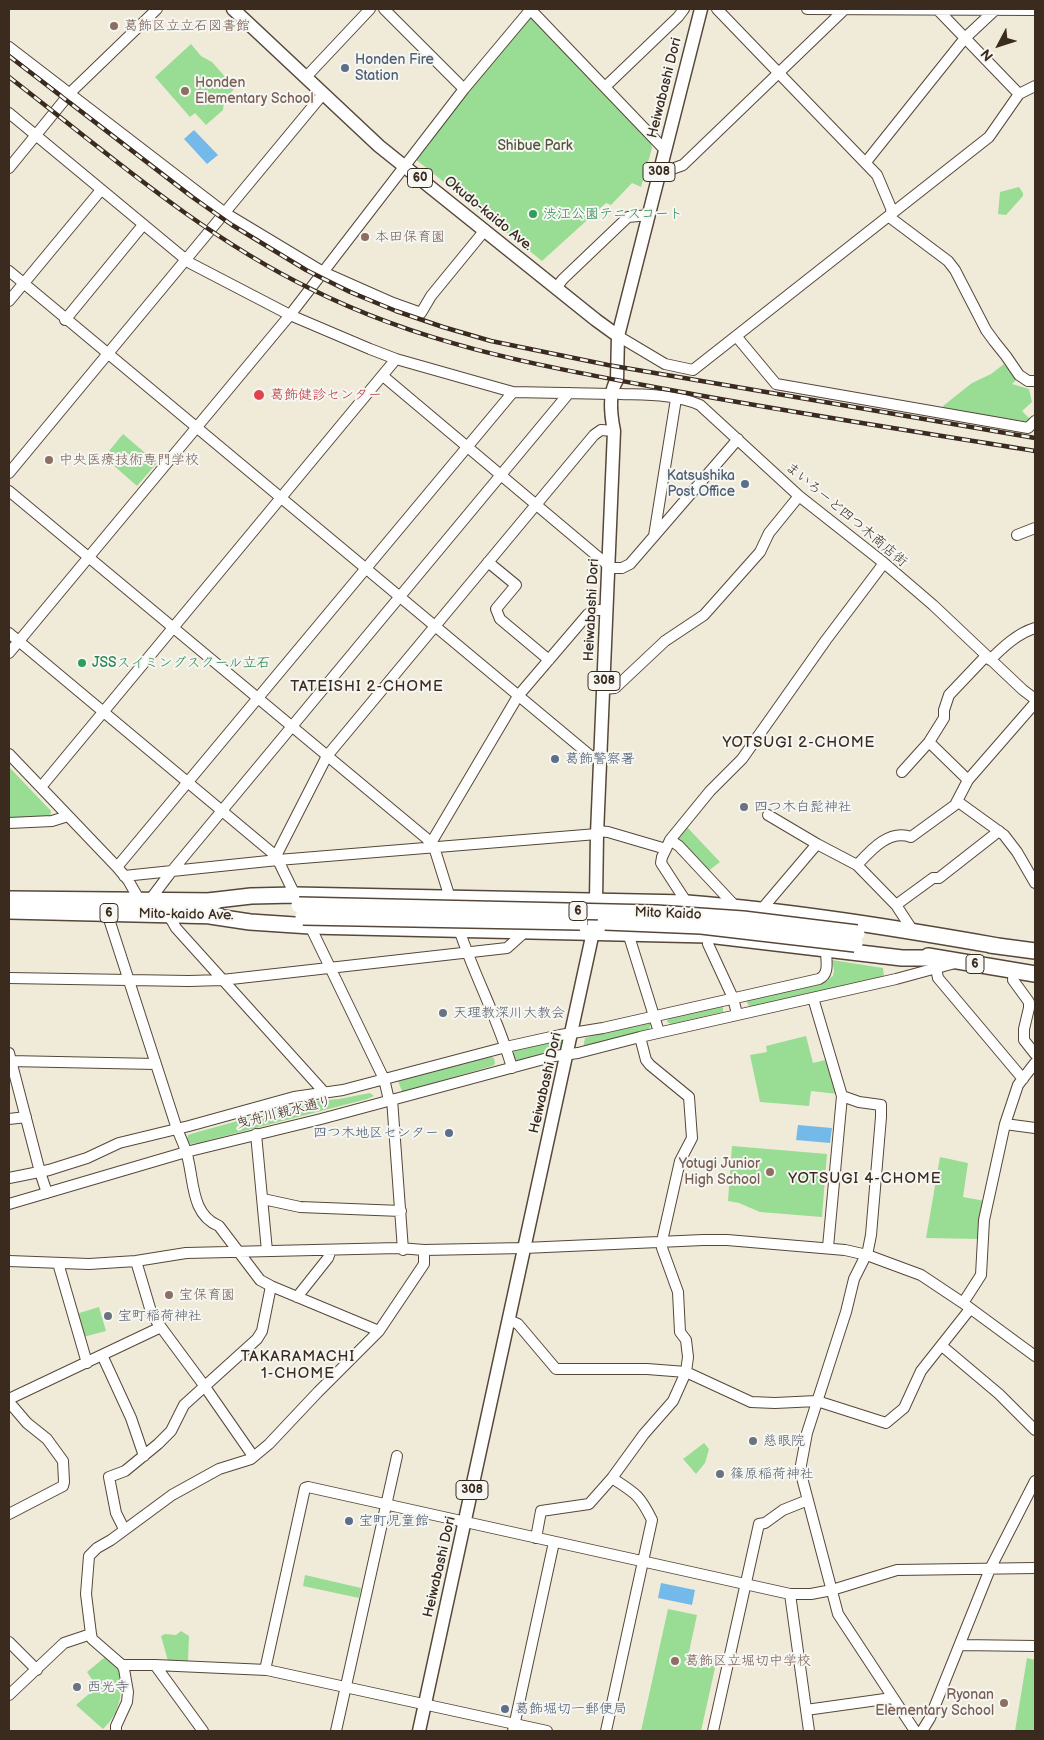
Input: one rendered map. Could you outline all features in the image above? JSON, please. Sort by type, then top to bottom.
[{"type":"highway","points":[[209,908],[250,922],[302,911],[450,898],[687,903],[736,907],[914,931],[998,946]]},
{"type":"highway","name":"Mito-kaido Ave.","points":[[9,908],[144,901],[209,908],[302,911]]},
{"type":"highway","name":"Mito-kaido Ave.","points":[[9,908],[168,914],[209,908]]},
{"type":"highway","points":[[302,911],[459,929],[708,935],[936,963]]},
{"type":"highway","name":"Mito Kaido","points":[[302,911],[674,914],[743,919],[856,938],[998,946],[1035,951]]},
{"type":"highway","name":"Mito Kaido","points":[[856,938],[936,963],[963,962],[1035,972]]},
{"type":"main road","name":"Okudo-kaido Ave.","points":[[234,9],[367,135],[618,336]]},
{"type":"main road","name":"Heiwabashi Dori","points":[[419,1731],[593,932],[596,901],[597,832],[610,567],[614,431],[611,416],[617,394],[614,385],[617,380],[618,336],[701,9]]},
{"type":"street","points":[[9,168],[70,94],[156,9]]},
{"type":"street","points":[[306,78],[370,9]]},
{"type":"street","points":[[384,9],[464,89]]},
{"type":"street","points":[[9,653],[290,315],[464,89],[530,9],[606,86],[665,150]]},
{"type":"street","points":[[606,86],[684,9]]},
{"type":"street","points":[[717,9],[866,162],[880,180],[892,219],[948,261],[955,270],[986,330],[1019,376],[1028,381],[1035,381]]},
{"type":"street","points":[[807,9],[1035,10]]},
{"type":"street","points":[[660,167],[672,169],[683,165],[844,9]]},
{"type":"street","points":[[937,9],[1019,94]]},
{"type":"street","points":[[866,162],[965,38],[996,9]]},
{"type":"street","points":[[9,47],[225,213],[323,272],[393,303],[421,313],[431,296],[484,230]]},
{"type":"street","points":[[618,336],[665,364],[693,370],[989,137],[1019,94],[1035,86]]},
{"type":"street","points":[[9,473],[323,94]]},
{"type":"street","name":"まいろーど四つ木商店街","points":[[9,113],[186,260],[290,315],[396,359],[513,392],[617,394],[676,399],[700,406],[799,496],[933,605],[988,658],[1035,699]]},
{"type":"street","points":[[9,300],[101,190]]},
{"type":"street","points":[[556,288],[628,217],[648,215]]},
{"type":"street","points":[[65,320],[143,225]]},
{"type":"street","points":[[9,271],[65,320],[518,696],[592,757],[601,759]]},
{"type":"street","points":[[736,336],[776,384],[1028,428],[1035,421]]},
{"type":"street","points":[[41,787],[396,359]]},
{"type":"street","points":[[383,376],[610,567],[627,567],[738,439]]},
{"type":"street","points":[[117,867],[513,392]]},
{"type":"street","points":[[9,754],[117,867],[144,901],[172,872],[569,393]]},
{"type":"street","points":[[654,538],[676,399]]},
{"type":"street","points":[[277,858],[327,756],[594,435],[601,430],[614,431]]},
{"type":"street","points":[[9,491],[433,845],[450,898]]},
{"type":"street","points":[[603,689],[616,688],[665,641],[704,615],[760,552],[769,533],[799,496]]},
{"type":"street","points":[[1017,535],[1035,528]]},
{"type":"street","points":[[488,562],[516,586],[496,609],[500,619],[549,660]]},
{"type":"street","points":[[687,903],[661,864],[668,845],[710,791],[742,760],[826,640],[884,564]]},
{"type":"street","points":[[433,845],[518,696],[588,614],[596,610],[607,610]]},
{"type":"street","points":[[902,772],[929,742],[944,718],[944,710],[950,695],[988,658],[1025,631],[1035,628]]},
{"type":"street","points":[[9,633],[277,858],[384,1079],[391,1100],[403,1250]]},
{"type":"street","points":[[857,865],[882,842],[896,835],[904,834],[911,837],[958,801],[968,780],[1035,703],[1023,690]]},
{"type":"street","points":[[929,742],[968,780]]},
{"type":"street","points":[[958,801],[999,831],[1017,852],[1035,884]]},
{"type":"street","points":[[768,815],[857,865],[896,906],[914,931]]},
{"type":"street","points":[[9,823],[52,821],[68,816]]},
{"type":"street","points":[[896,906],[933,878],[939,878],[999,831]]},
{"type":"street","points":[[124,876],[172,872],[277,858],[608,832],[679,846],[736,907]]},
{"type":"street","points":[[760,910],[817,844]]},
{"type":"street","points":[[107,913],[186,1152],[196,1199],[201,1212],[209,1222],[219,1226],[260,1280],[379,1331]]},
{"type":"street","points":[[168,914],[173,924],[222,980],[324,1092]]},
{"type":"street","points":[[459,929],[506,1047],[512,1068]]},
{"type":"street","points":[[9,978],[222,980],[507,948],[527,930]]},
{"type":"street","points":[[628,933],[659,1032]]},
{"type":"street","points":[[708,935],[708,944],[733,998],[737,1014]]},
{"type":"street","points":[[9,1178],[40,1172],[87,1158],[119,1143],[294,1097],[343,1090],[506,1047],[654,1017],[824,977],[826,973],[826,950]]},
{"type":"street","points":[[936,963],[938,978],[1023,1079]]},
{"type":"street","name":"曳舟川親水通り","points":[[9,1204],[186,1152],[555,1056],[578,1053],[659,1032],[813,998],[936,963]]},
{"type":"street","points":[[1014,970],[1013,980],[1029,1002],[1024,1040],[1035,1054]]},
{"type":"street","points":[[813,998],[842,1096],[828,1248]]},
{"type":"street","points":[[536,1538],[541,1511],[590,1504],[612,1478],[644,1434],[673,1401],[686,1372],[688,1357],[686,1340],[680,1332],[678,1292],[662,1248],[662,1241],[680,1161],[692,1138],[689,1097],[650,1065],[646,1060],[640,1037]]},
{"type":"street","points":[[47,1193],[9,1059],[156,1064]]},
{"type":"street","points":[[509,1320],[518,1324],[556,1369],[647,1369],[686,1372],[751,1402],[817,1401],[886,1423],[904,1408],[921,1371],[942,1346],[967,1306],[981,1275],[984,1220],[1005,1124],[1018,1085],[1035,1063]]},
{"type":"street","points":[[842,1096],[881,1106],[882,1116],[871,1234],[867,1255],[854,1279],[846,1312],[817,1401],[808,1433],[801,1465],[801,1474],[838,1614],[914,1731]]},
{"type":"street","points":[[9,1119],[26,1117]]},
{"type":"street","points":[[1005,1124],[1035,1128]]},
{"type":"street","points":[[256,1134],[267,1251]]},
{"type":"street","points":[[263,1199],[300,1207],[401,1211]]},
{"type":"street","points":[[9,1261],[89,1264],[136,1261],[186,1253],[398,1248],[403,1250],[424,1250],[524,1248],[662,1241],[727,1240],[828,1248],[867,1255],[921,1275],[1035,1356]]},
{"type":"street","points":[[297,1296],[328,1258],[331,1250]]},
{"type":"street","points":[[116,1731],[116,1726],[127,1702],[126,1682],[122,1665],[92,1639],[86,1594],[89,1556],[97,1548],[112,1540],[172,1495],[219,1469],[253,1456],[269,1444],[379,1331],[424,1264],[424,1250]]},
{"type":"street","points":[[136,1261],[152,1315],[253,1456]]},
{"type":"street","points":[[58,1262],[87,1363]]},
{"type":"street","points":[[124,1530],[116,1513],[109,1477],[125,1471],[171,1431],[184,1405],[257,1339],[262,1330],[271,1286]]},
{"type":"street","points":[[9,1514],[63,1486],[64,1482],[64,1461],[47,1439],[28,1423],[10,1396],[87,1363],[161,1327]]},
{"type":"street","points":[[942,1346],[999,1394],[1035,1430]]},
{"type":"street","points":[[102,1355],[131,1418],[144,1456]]},
{"type":"street","points":[[336,1731],[398,1456]]},
{"type":"street","points":[[606,1731],[652,1520],[642,1500],[636,1493],[612,1478]]},
{"type":"street","points":[[922,1731],[930,1718],[990,1569],[1035,1481]]},
{"type":"street","points":[[265,1670],[305,1488],[790,1594],[811,1594],[832,1590],[896,1570],[1035,1568]]},
{"type":"street","points":[[713,1731],[759,1524],[765,1523],[783,1510],[808,1500]]},
{"type":"street","points":[[514,1728],[554,1542]]},
{"type":"street","points":[[790,1594],[809,1731]]},
{"type":"street","points":[[9,1695],[64,1643],[91,1634]]},
{"type":"street","points":[[9,1642],[37,1670]]},
{"type":"street","points":[[960,1645],[1035,1646]]},
{"type":"street","points":[[122,1665],[265,1670],[347,1687],[514,1728],[547,1731]]},
{"type":"street","points":[[155,1665],[203,1731]]},
{"type":"street","points":[[806,1710],[892,1698]]},
{"type":"green space","name":"Shibue Park","points":[[530,14],[651,142],[652,148],[641,187],[632,183],[611,205],[606,203],[542,261],[414,158]]},
{"type":"green space","points":[[191,44],[201,56],[212,62],[235,88],[224,100],[223,110],[206,125],[195,113],[190,117],[155,77]]},
{"type":"green space","points":[[1019,187],[1023,196],[1006,215],[998,214],[1000,192]]},
{"type":"green space","points":[[1004,364],[1016,380],[1012,384],[1029,389],[1032,402],[1022,411],[1031,420],[1029,422],[945,409],[943,406],[972,383],[991,374]]},
{"type":"green space","points":[[123,434],[157,463],[137,486],[104,457]]},
{"type":"green space","points":[[9,767],[51,811],[50,817],[9,818]]},
{"type":"green space","points":[[686,826],[720,862],[707,872],[675,839]]},
{"type":"green space","points":[[832,960],[883,968],[884,977],[750,1008],[746,1000],[822,983],[833,976]]},
{"type":"green space","points":[[723,1007],[723,1012],[671,1024],[667,1022],[669,1017]]},
{"type":"green space","points":[[647,1022],[651,1024],[649,1029],[583,1048],[585,1038]]},
{"type":"green space","points":[[806,1036],[813,1063],[825,1060],[838,1094],[811,1091],[809,1106],[760,1102],[750,1055],[767,1052],[766,1046]]},
{"type":"green space","points":[[561,1038],[561,1047],[520,1060],[514,1058],[514,1051],[517,1049]]},
{"type":"green space","points":[[491,1057],[494,1058],[495,1064],[492,1066],[406,1091],[402,1091],[398,1081],[402,1079]]},
{"type":"green space","points":[[370,1093],[374,1096],[367,1099],[198,1143],[190,1144],[187,1141],[188,1135],[194,1133],[306,1102],[339,1099]]},
{"type":"green space","points":[[732,1146],[827,1154],[822,1217],[760,1212],[739,1203],[728,1201]]},
{"type":"green space","points":[[940,1157],[968,1163],[963,1197],[985,1201],[979,1239],[926,1238]]},
{"type":"green space","points":[[99,1307],[106,1331],[83,1337],[76,1314]]},
{"type":"green space","points":[[704,1443],[709,1449],[705,1463],[696,1474],[683,1459]]},
{"type":"green space","points":[[305,1575],[361,1588],[359,1598],[303,1586]]},
{"type":"green space","points":[[668,1609],[697,1615],[689,1652],[717,1659],[701,1731],[641,1731]]},
{"type":"green space","points":[[181,1631],[189,1636],[188,1661],[168,1661],[161,1636],[165,1634],[176,1635]]},
{"type":"green space","points":[[105,1657],[119,1670],[121,1687],[119,1702],[114,1716],[103,1729],[76,1705],[97,1687],[87,1672]]},
{"type":"green space","points":[[1027,1658],[1035,1660],[1035,1731],[1015,1731]]},
{"type":"water","points":[[194,130],[218,155],[207,164],[184,139]]},
{"type":"water","points":[[798,1125],[832,1128],[830,1143],[796,1140]]},
{"type":"water","points":[[661,1583],[695,1590],[692,1605],[658,1598]]},
{"type":"railway","points":[[9,56],[192,197],[232,225],[306,270],[350,292],[396,311],[491,341],[608,365],[1035,438]]},
{"type":"railway","points":[[9,77],[155,191],[231,244],[311,289],[354,309],[397,325],[485,352],[574,372],[757,406],[1035,451]]},
{"type":"place","name":"葛飾区立立石図書館","points":[[114,26]]},
{"type":"place","name":"Honden Fire Station","points":[[345,68]]},
{"type":"place","name":"Honden Elementary School","points":[[185,91]]},
{"type":"place","name":"渋江公園テニスコート","points":[[533,214]]},
{"type":"place","name":"本田保育園","points":[[365,237]]},
{"type":"place","name":"葛飾健診センター","points":[[259,395]]},
{"type":"place","name":"中央医療技術専門学校","points":[[49,460]]},
{"type":"place","name":"Katsushika Post Office","points":[[745,484]]},
{"type":"place","name":"JSSスイミングスクール立石","points":[[82,663]]},
{"type":"place","name":"葛飾警察署","points":[[555,759]]},
{"type":"place","name":"四つ木白髭神社","points":[[744,807]]},
{"type":"place","name":"天理教深川大教会","points":[[443,1013]]},
{"type":"place","name":"四つ木地区センター","points":[[449,1133]]},
{"type":"place","name":"Yotugi Junior High School","points":[[770,1172]]},
{"type":"place","name":"宝保育園","points":[[169,1295]]},
{"type":"place","name":"宝町稲荷神社","points":[[108,1316]]},
{"type":"place","name":"慈眼院","points":[[753,1441]]},
{"type":"place","name":"篠原稲荷神社","points":[[720,1474]]},
{"type":"place","name":"宝町児童館","points":[[349,1521]]},
{"type":"place","name":"葛飾区立堀切中学校","points":[[675,1661]]},
{"type":"place","name":"西光寺","points":[[77,1687]]},
{"type":"place","name":"Ryonan Elementary School","points":[[1004,1703]]},
{"type":"place","name":"葛飾堀切一郵便局","points":[[505,1709]]},
{"type":"district","name":"TATEISHI 2-CHOME","points":[[367,687]]},
{"type":"district","name":"YOTSUGI 2-CHOME","points":[[799,743]]},
{"type":"district","name":"YOTSUGI 4-CHOME","points":[[865,1179]]},
{"type":"district","name":"TAKARAMACHI 1-CHOME","points":[[298,1366]]}]
